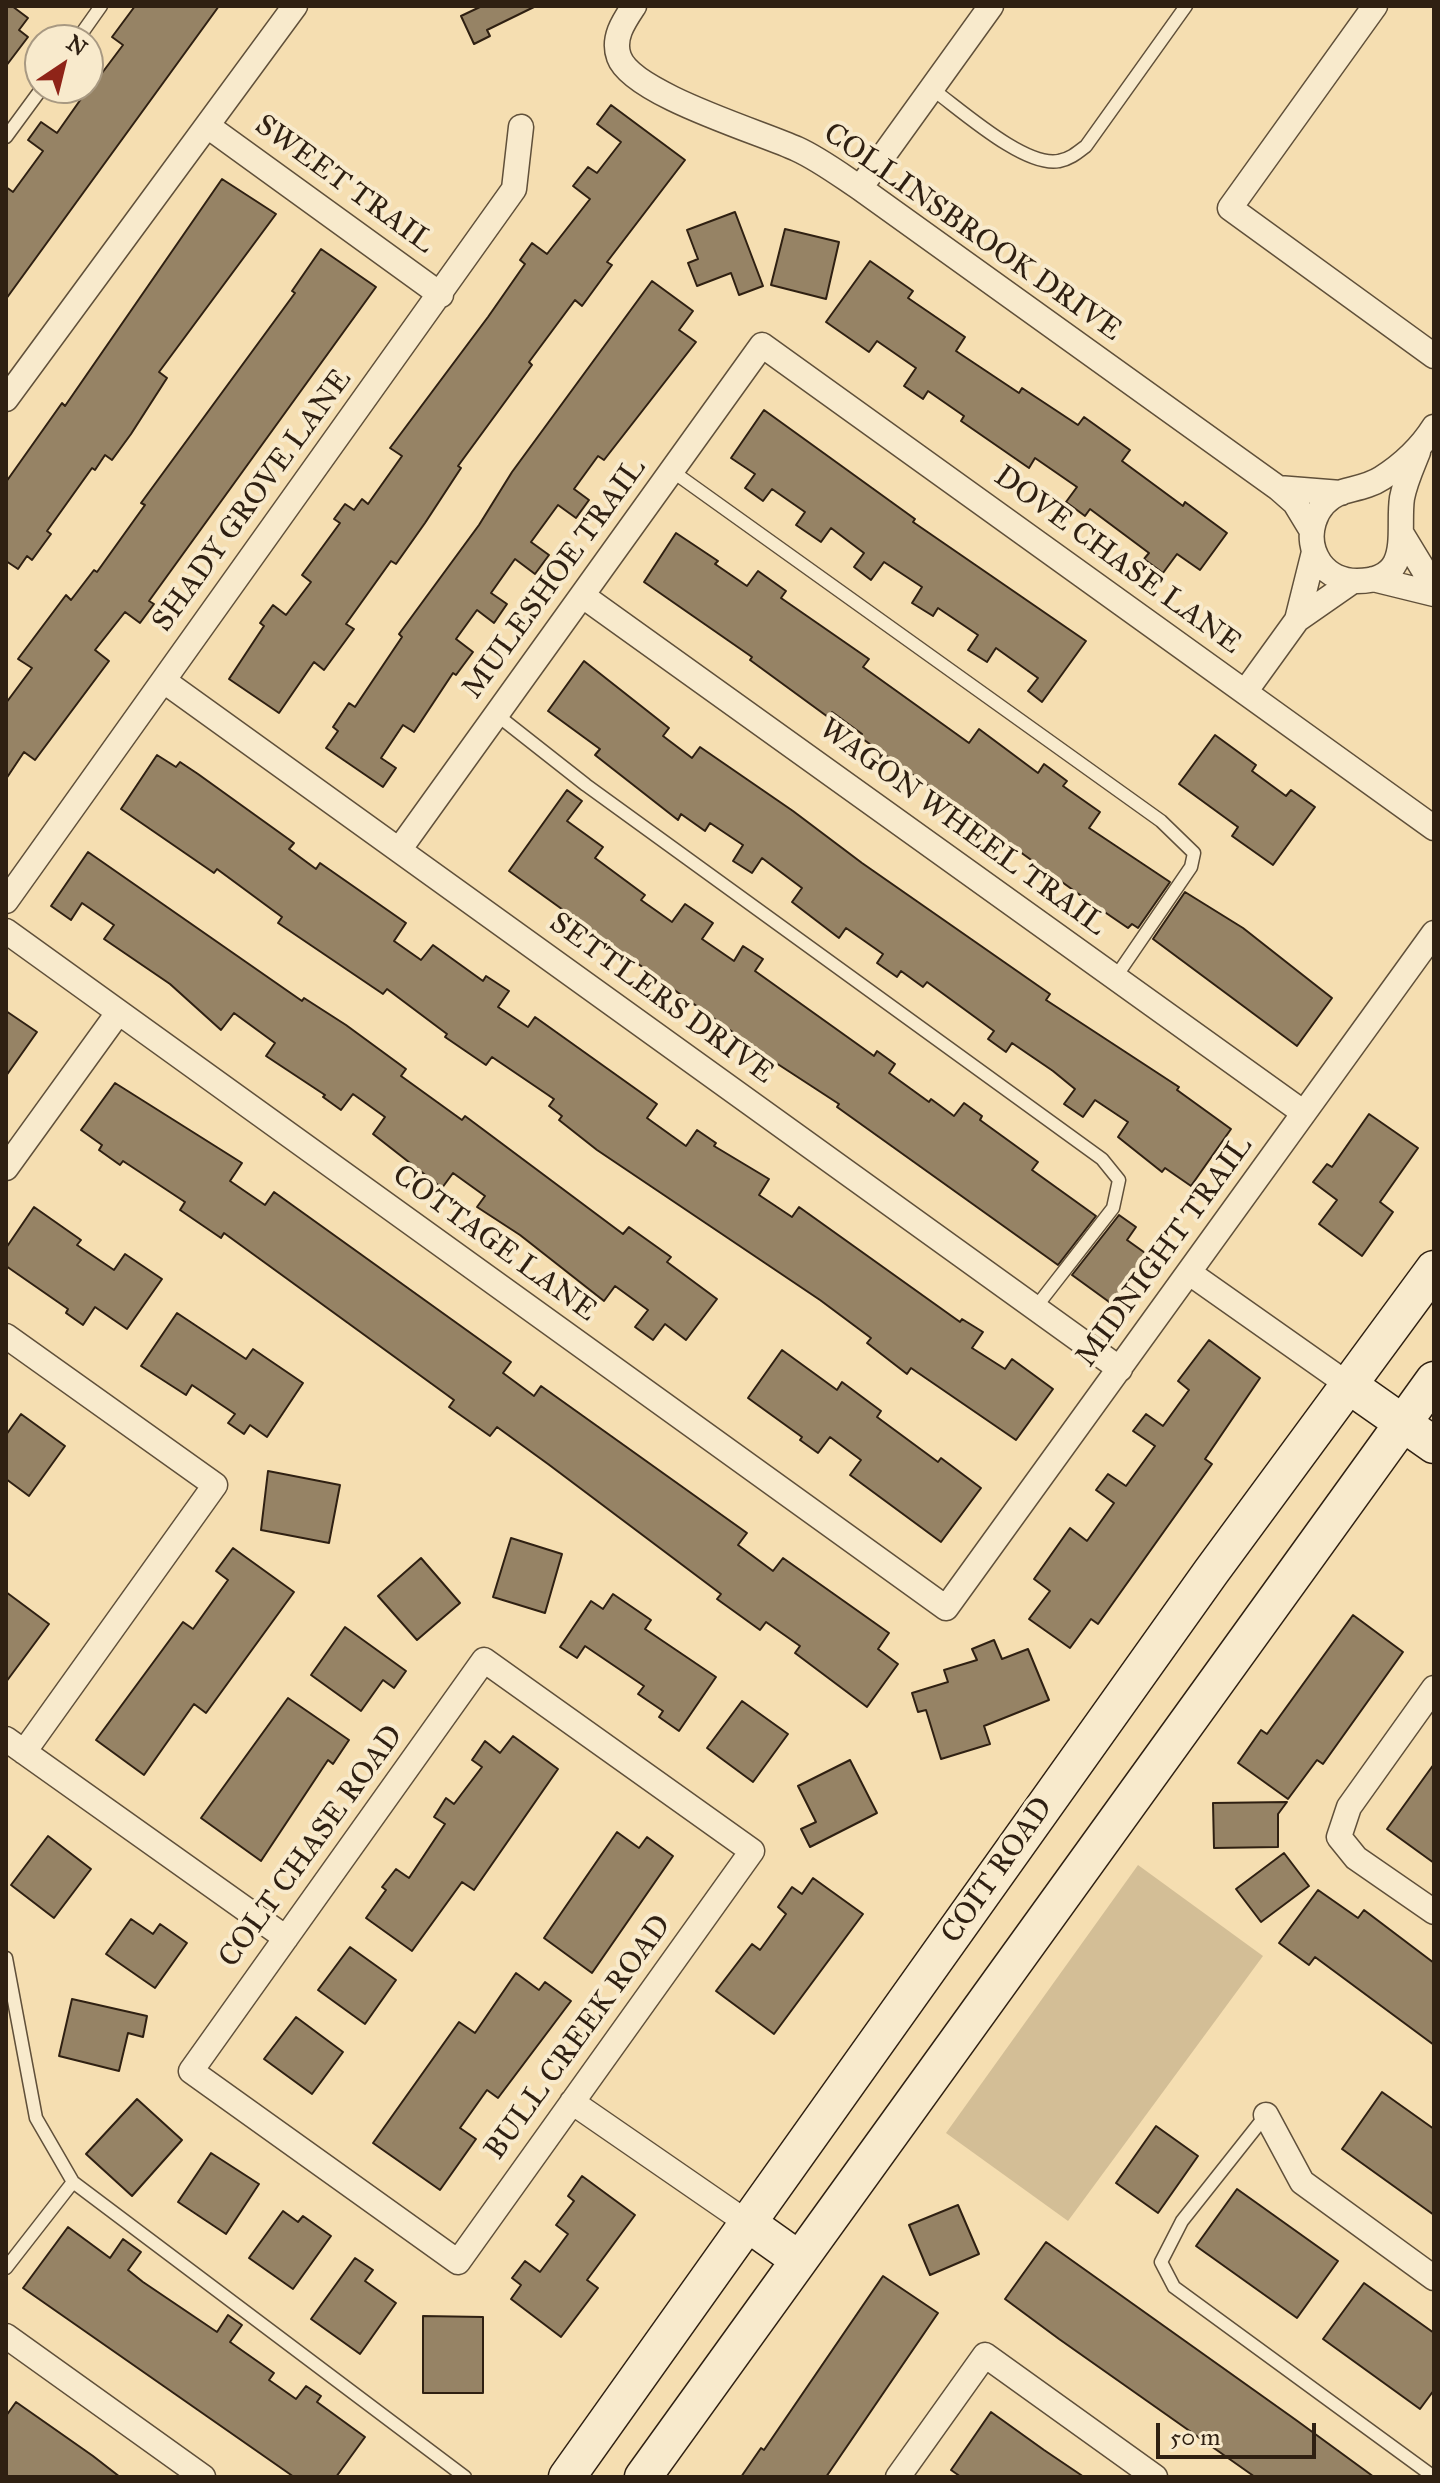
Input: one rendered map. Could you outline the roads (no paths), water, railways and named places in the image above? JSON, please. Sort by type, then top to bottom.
[{"type":"main road","name":"COIT ROAD","points":[[567,2477],[1211,1572],[1434,1269]]},
{"type":"main road","points":[[643,2477],[1434,1380]]},
{"type":"main road","points":[[1350,1386],[1434,1445]]},
{"type":"main road","points":[[746,2222],[798,2259]]},
{"type":"street","points":[[6,399],[209,127],[295,6]]},
{"type":"street","name":"COLLINSBROOK DRIVE","points":[[634,6],[621,26],[618,55],[624,66],[643,82],[698,110],[797,149],[860,188],[1278,488],[1295,503],[1328,571],[1434,594]]},
{"type":"street","points":[[860,188],[991,6]]},
{"type":"street","points":[[1375,6],[1230,208],[1434,356]]},
{"type":"street","name":"SWEET TRAIL","points":[[209,127],[441,295]]},
{"type":"street","name":"SHADY GROVE LANE","points":[[6,901],[514,189],[521,127]]},
{"type":"street","name":"MULESHOE TRAIL","points":[[399,850],[762,345]]},
{"type":"street","name":"DOVE CHASE LANE","points":[[762,345],[1434,828]]},
{"type":"street","points":[[1245,692],[1297,620],[1392,565],[1403,532],[1402,501],[1418,452],[1434,427]]},
{"type":"street","points":[[1297,620],[1320,509],[1347,492],[1382,478],[1418,452]]},
{"type":"street","points":[[1278,488],[1371,492],[1386,500],[1397,514],[1403,532],[1434,587]]},
{"type":"street","name":"WAGON WHEEL TRAIL","points":[[583,596],[1304,1113]]},
{"type":"street","name":"SETTLERS DRIVE","points":[[164,681],[1120,1369]]},
{"type":"street","name":"COTTAGE LANE","points":[[6,931],[946,1608]]},
{"type":"street","name":"MIDNIGHT TRAIL","points":[[946,1608],[1191,1274],[1434,933]]},
{"type":"street","points":[[6,1168],[118,1013]]},
{"type":"street","points":[[1191,1274],[1350,1386]]},
{"type":"street","points":[[6,1336],[215,1485],[15,1746],[286,1938]]},
{"type":"street","name":"COLT CHASE ROAD","points":[[458,2262],[191,2071],[484,1660],[752,1851]]},
{"type":"street","points":[[1434,1688],[1349,1807],[1339,1837],[1356,1858],[1434,1912]]},
{"type":"street","name":"BULL CREEK ROAD","points":[[458,2262],[752,1851]]},
{"type":"street","points":[[572,2102],[746,2222]]},
{"type":"street","points":[[1266,2115],[1302,2182],[1434,2278]]},
{"type":"street","points":[[6,2336],[190,2473]]},
{"type":"street","points":[[898,2477],[985,2355],[1155,2477]]},
{"type":"lane","points":[[88,24],[101,6]]},
{"type":"lane","points":[[932,89],[1024,155],[1057,162],[1073,157],[1086,146],[1186,6]]},
{"type":"lane","points":[[6,137],[30,104]]},
{"type":"lane","points":[[672,471],[1161,821],[1194,853],[1191,867],[1115,978]]},
{"type":"lane","points":[[497,715],[586,785],[1102,1159],[1119,1180],[1113,1208],[1036,1307]]},
{"type":"lane","points":[[6,1958],[36,2118],[73,2182],[465,2477]]},
{"type":"lane","points":[[1266,2115],[1182,2221],[1161,2262],[1174,2287],[1434,2477]]},
{"type":"lane","points":[[6,2268],[73,2182]]}]
